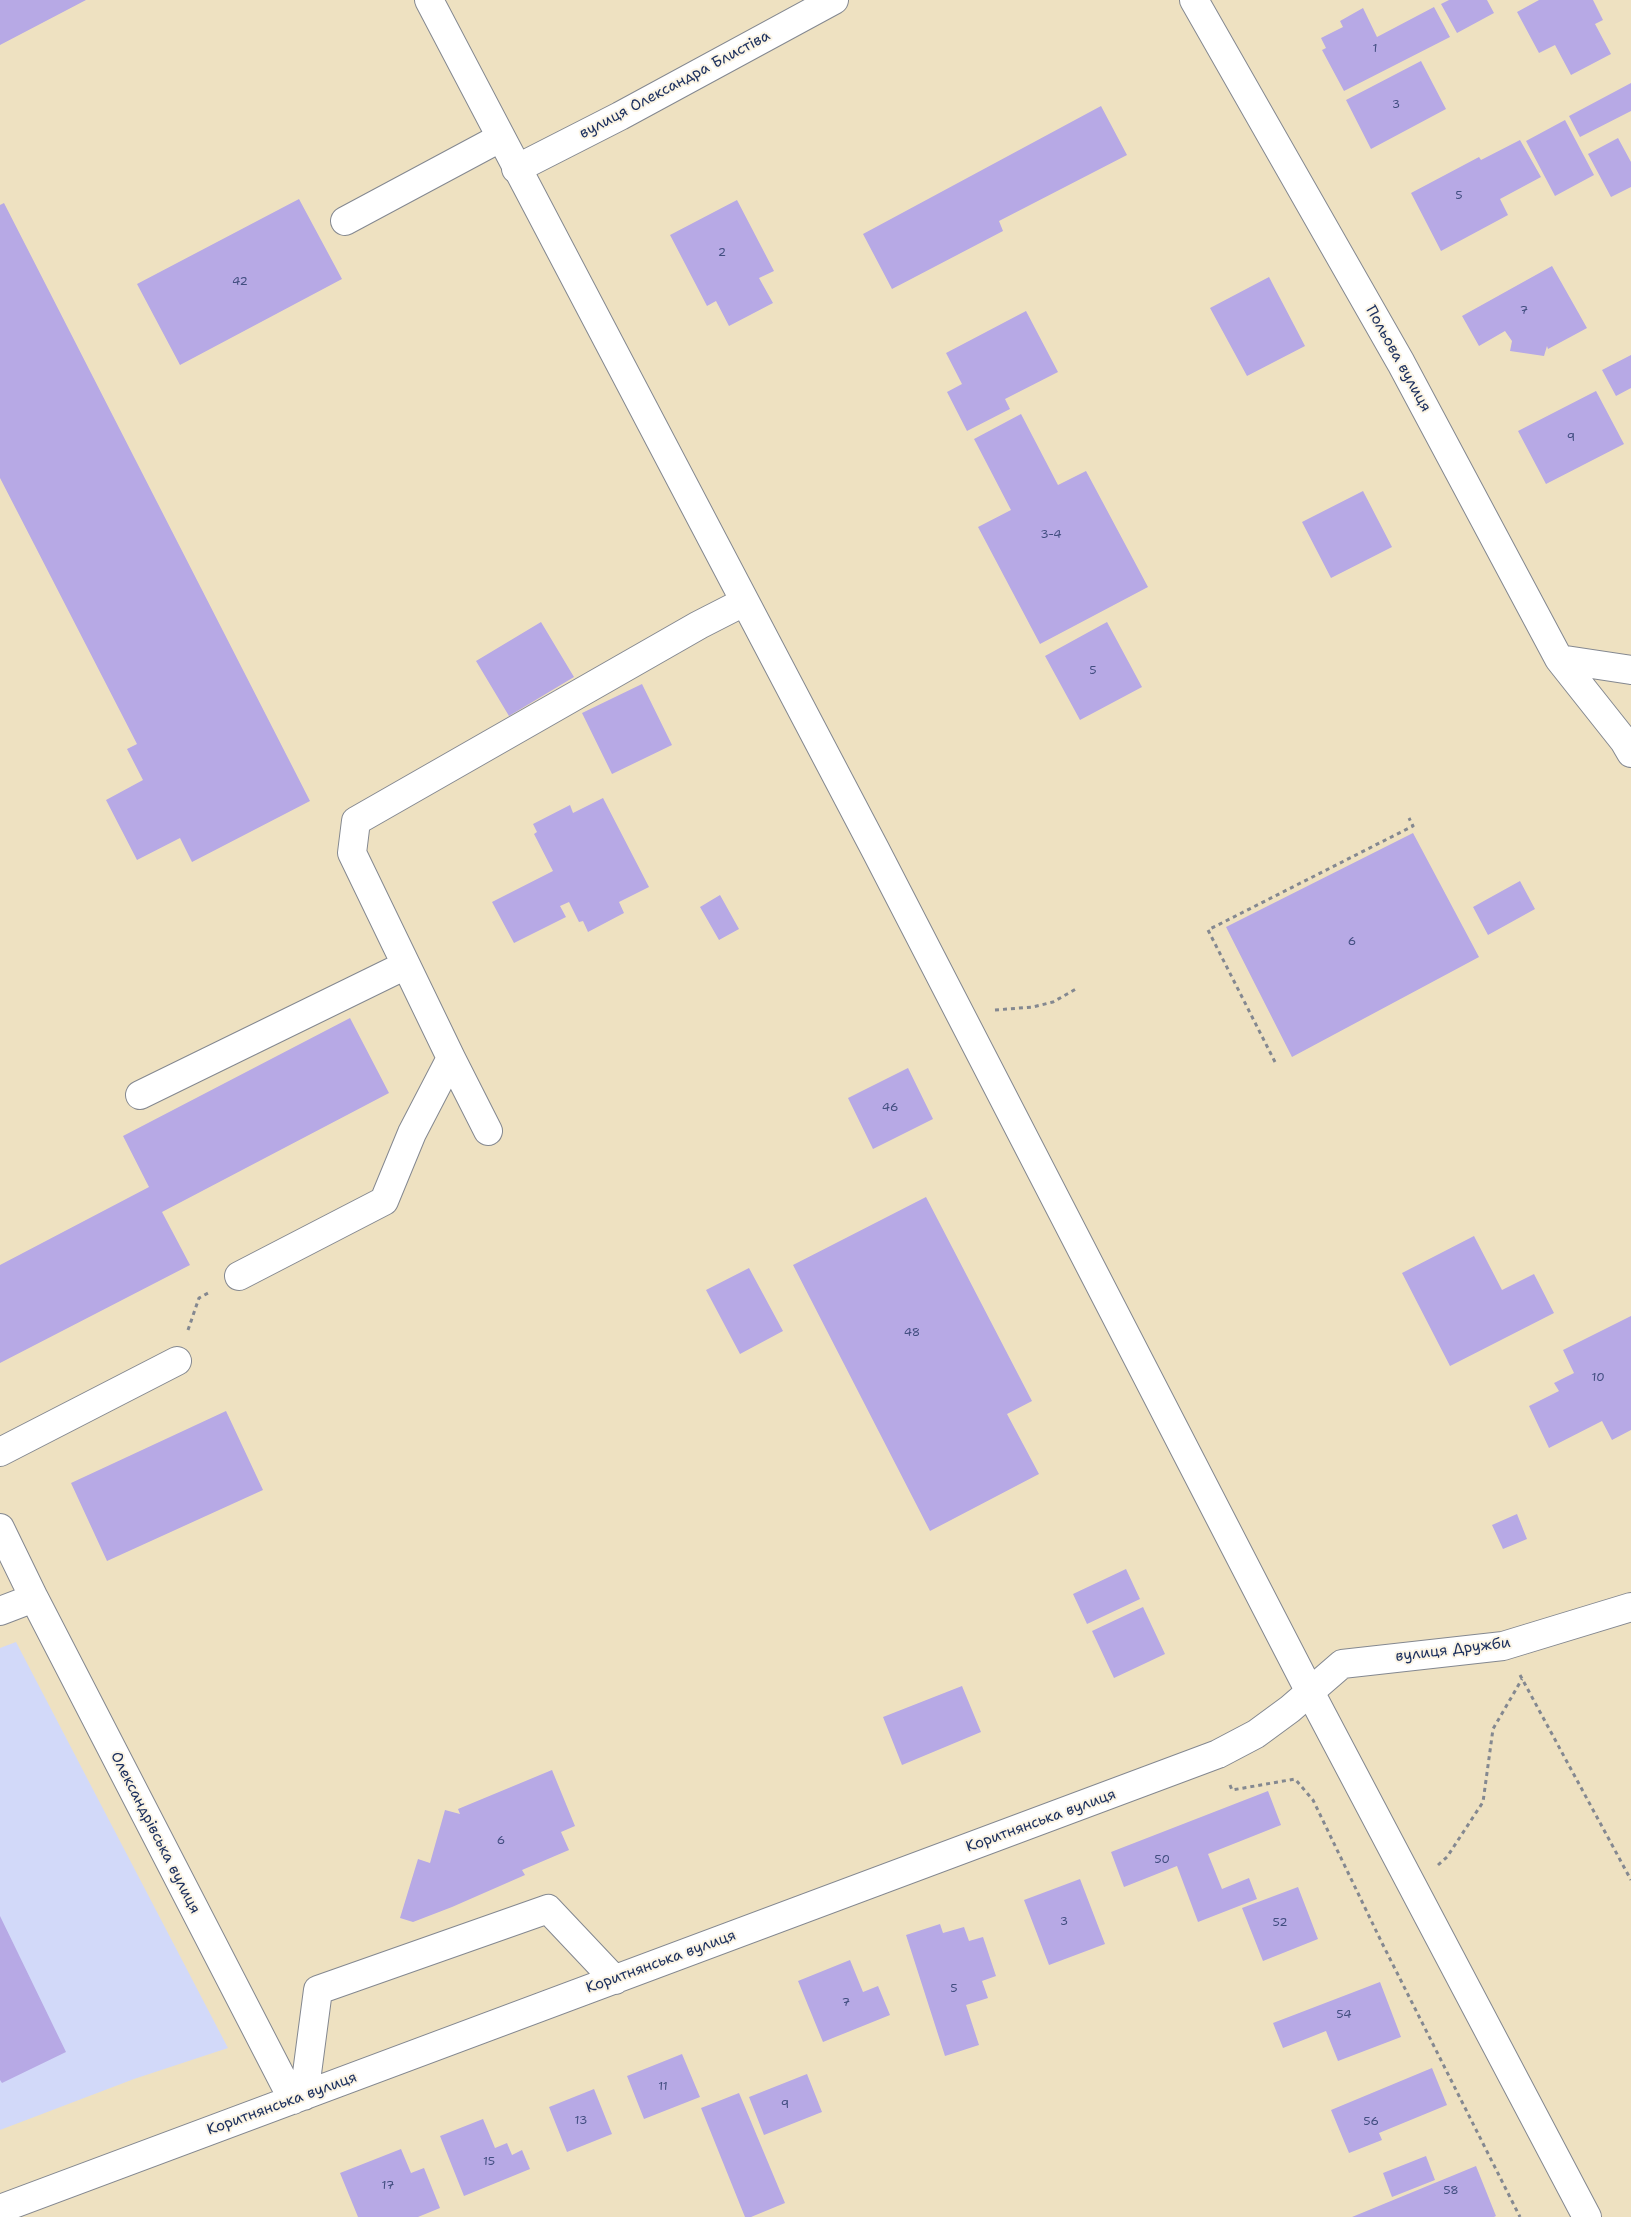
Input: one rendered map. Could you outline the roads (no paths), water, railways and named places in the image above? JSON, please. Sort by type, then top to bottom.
[{"type":"street","points":[[429,0],[516,169],[876,851],[1310,1692],[1587,2217]]},
{"type":"street","name":"вулиця Олександра Блистіва","points":[[516,169],[620,116],[834,0]]},
{"type":"street","name":"Польова вулиця","points":[[1194,0],[1401,363],[1559,659],[1624,741],[1631,753]]},
{"type":"street","points":[[345,221],[500,138]]},
{"type":"street","points":[[488,1131],[352,853],[356,821],[699,625],[744,602]]},
{"type":"street","points":[[1559,659],[1631,670]]},
{"type":"street","points":[[140,1095],[406,965]]},
{"type":"street","points":[[238,1276],[384,1201],[412,1133],[451,1058]]},
{"type":"street","points":[[0,1452],[177,1361]]},
{"type":"street","name":"Олександрівська вулиця","points":[[0,1528],[34,1598],[298,2098]]},
{"type":"street","points":[[0,1611],[34,1598]]},
{"type":"street","name":"вулиця Дружби","points":[[1310,1692],[1342,1664],[1503,1646],[1631,1607]]},
{"type":"street","name":"Коритнянська вулиця","points":[[0,2209],[1218,1754],[1256,1734],[1310,1692]]},
{"type":"street","points":[[298,2098],[318,1990],[548,1908],[615,1980]]}]
